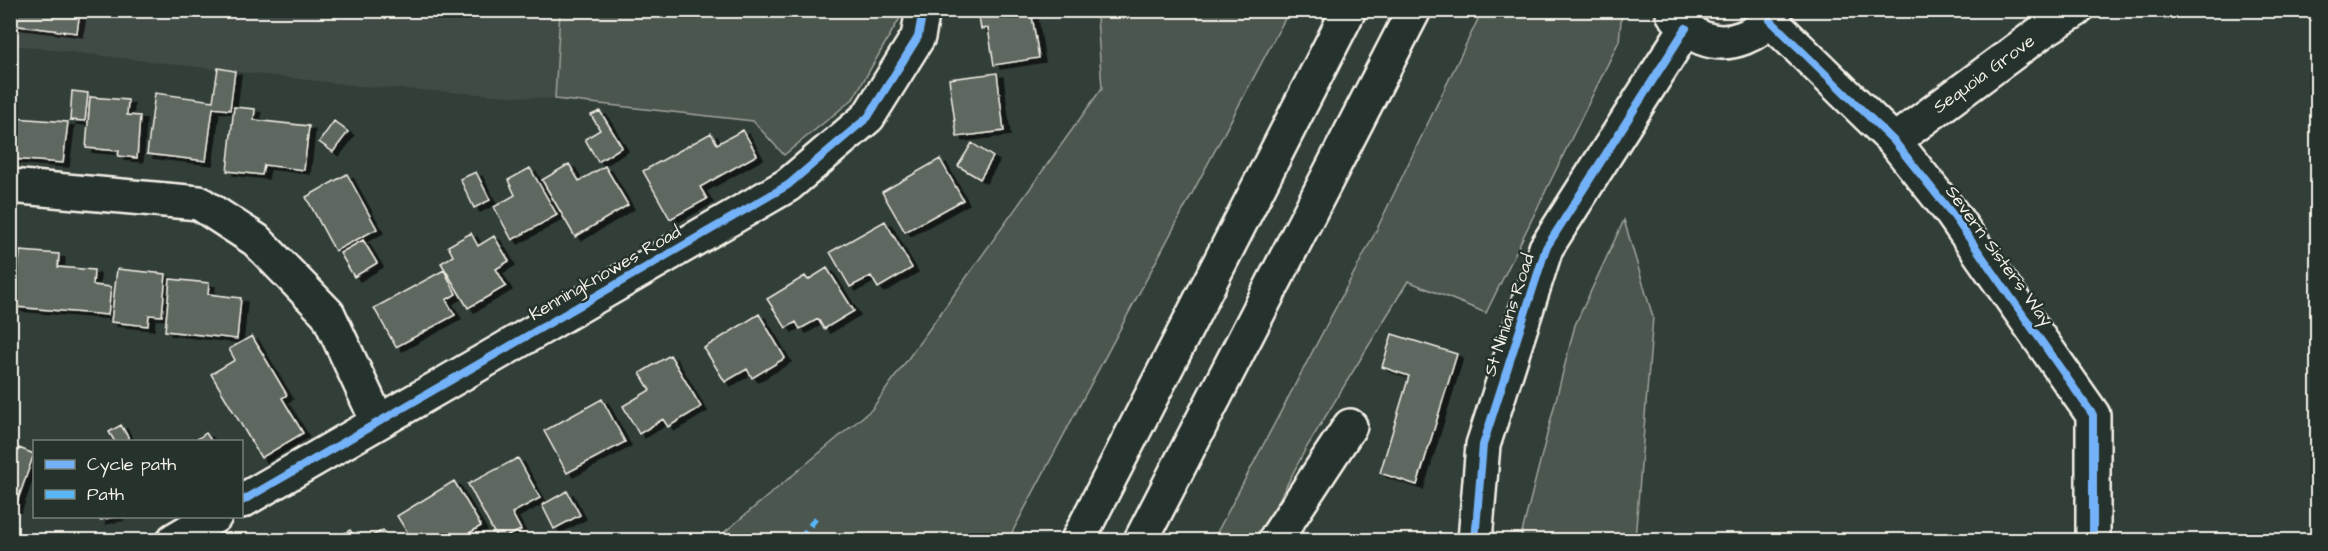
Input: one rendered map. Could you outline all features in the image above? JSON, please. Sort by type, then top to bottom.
[{"type":"main road","name":"Kenningknowes Road","points":[[243,500],[788,185],[867,117],[918,37],[923,10]]},
{"type":"main road","points":[[1078,540],[1349,10]]},
{"type":"main road","points":[[1141,540],[1414,10]]},
{"type":"main road","name":"Sequoia Grove","points":[[1894,141],[2044,30],[2076,10]]},
{"type":"main road","points":[[1679,19],[1702,38],[1720,42],[1739,40],[1756,33],[1773,15]]},
{"type":"main road","name":"Severn Sisters Way","points":[[1773,15],[1894,141],[1953,215],[2093,415],[2093,540]]},
{"type":"main road","name":"St Ninians Road","points":[[1475,540],[1483,445],[1546,248],[1679,19]]},
{"type":"main road","points":[[10,186],[199,203],[256,240],[328,314],[378,422]]},
{"type":"main road","points":[[1275,540],[1350,426]]},
{"type":"main road","points":[[174,540],[212,518]]},
{"type":"shaded area","points":[[560,10],[904,11],[853,99],[784,155],[753,121],[555,99]]},
{"type":"shaded area","points":[[1152,10],[1289,11],[1008,540],[715,540],[872,409],[1102,88],[1097,18]]},
{"type":"shaded area","points":[[11,11],[560,11],[555,99],[359,86],[11,45]]},
{"type":"shaded area","points":[[1482,11],[1622,11],[1619,41],[1486,313],[1408,281],[1305,450],[1258,540],[1213,540],[1374,235]]},
{"type":"shaded area","points":[[1624,220],[1653,317],[1635,540],[1520,540],[1575,325]]},
{"type":"building","points":[[13,10],[80,10],[77,33],[11,25]]},
{"type":"building","points":[[978,10],[1031,10],[1039,58],[994,65],[988,28],[981,29]]},
{"type":"building","points":[[218,68],[235,71],[230,110],[213,108],[206,161],[147,154],[155,93],[213,101]]},
{"type":"building","points":[[997,73],[1004,131],[957,137],[949,79]]},
{"type":"building","points":[[72,91],[88,93],[85,121],[70,120]]},
{"type":"building","points":[[90,97],[128,100],[127,115],[140,116],[137,158],[118,156],[119,151],[86,148]]},
{"type":"building","points":[[234,107],[255,109],[254,120],[309,126],[304,170],[264,165],[262,175],[227,171]]},
{"type":"building","points":[[600,111],[622,147],[598,162],[585,139],[600,130],[591,115]]},
{"type":"building","points":[[15,118],[68,122],[63,163],[12,159]]},
{"type":"building","points":[[334,121],[348,132],[333,152],[319,142]]},
{"type":"building","points":[[743,130],[757,155],[700,187],[707,199],[670,219],[643,171],[711,133],[717,144]]},
{"type":"building","points":[[972,143],[993,157],[980,179],[958,166]]},
{"type":"building","points":[[940,159],[963,200],[905,232],[882,192]]},
{"type":"building","points":[[569,164],[579,181],[605,166],[628,205],[575,237],[542,180]]},
{"type":"building","points":[[530,168],[557,215],[512,240],[494,207],[515,195],[508,180]]},
{"type":"building","points":[[476,172],[490,200],[474,208],[460,179]]},
{"type":"building","points":[[347,174],[377,229],[335,251],[306,197]]},
{"type":"building","points":[[885,221],[912,268],[878,288],[871,276],[850,287],[830,252]]},
{"type":"building","points":[[471,233],[478,246],[494,236],[509,261],[496,269],[506,286],[468,308],[441,263],[453,256],[448,246]]},
{"type":"building","points":[[363,240],[377,263],[354,277],[340,253]]},
{"type":"building","points":[[20,251],[59,254],[58,267],[94,270],[93,285],[111,287],[108,315],[15,307]]},
{"type":"building","points":[[10,262],[14,263],[11,304],[10,304]]},
{"type":"building","points":[[827,268],[854,311],[824,329],[818,319],[800,329],[796,322],[786,328],[767,299],[805,276],[808,280]]},
{"type":"building","points":[[117,269],[166,274],[162,316],[149,315],[148,326],[111,322]]},
{"type":"building","points":[[444,270],[456,294],[446,300],[455,315],[396,347],[374,308]]},
{"type":"building","points":[[170,279],[209,283],[208,294],[241,298],[237,339],[165,331]]},
{"type":"building","points":[[759,314],[785,358],[752,378],[747,369],[725,382],[704,348]]},
{"type":"building","points":[[1392,334],[1457,354],[1417,485],[1380,473],[1409,376],[1382,367]]},
{"type":"building","points":[[252,336],[287,395],[282,398],[303,433],[261,458],[211,374],[235,360],[229,349]]},
{"type":"building","points":[[670,355],[701,407],[668,427],[663,419],[639,434],[623,406],[650,390],[640,373]]},
{"type":"building","points":[[602,399],[625,442],[567,473],[544,431]]},
{"type":"building","points":[[121,425],[130,440],[114,440],[109,432]]},
{"type":"building","points":[[206,433],[211,440],[196,440]]},
{"type":"building","points":[[19,448],[33,454],[15,508],[10,507],[10,460],[14,461]]},
{"type":"building","points":[[518,458],[540,498],[512,513],[521,530],[498,540],[468,484]]},
{"type":"building","points":[[454,481],[481,526],[458,540],[412,540],[397,516]]},
{"type":"building","points":[[567,491],[580,515],[554,529],[542,505]]},
{"type":"building","points":[[350,530],[357,540],[333,540]]},
{"type":"building","points":[[383,530],[389,540],[365,540]]},
{"type":"marked path","points":[[799,540],[816,518]]},
{"type":"cycle path","points":[[243,500],[788,185],[868,117],[918,37],[923,10]]},
{"type":"cycle path","points":[[1770,20],[1894,141],[1953,215],[2093,415],[2093,540]]},
{"type":"cycle path","points":[[1475,540],[1483,445],[1546,248],[1686,28]]}]
